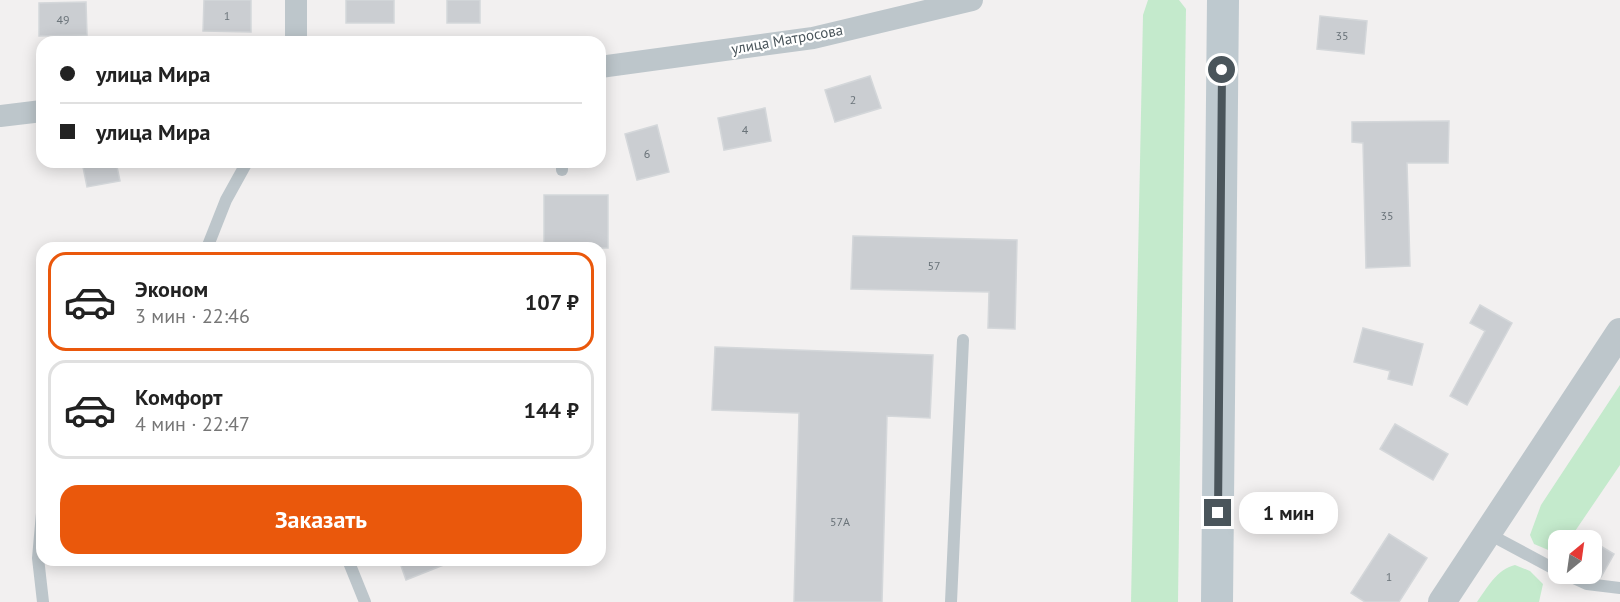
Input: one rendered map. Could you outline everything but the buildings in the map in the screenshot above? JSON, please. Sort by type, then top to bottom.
[{"type":"main road","points":[[1217,602],[1223,0]]},
{"type":"street","points":[[296,0],[296,36]]},
{"type":"street","name":"улица Матросова","points":[[606,66],[813,38],[972,0]]},
{"type":"street","points":[[0,116],[36,112]]},
{"type":"street","points":[[1442,602],[1620,332]]},
{"type":"lane","points":[[209,242],[226,200],[244,168]]},
{"type":"lane","points":[[951,602],[963,340]]},
{"type":"lane","points":[[1487,533],[1548,566]]},
{"type":"lane","points":[[40,566],[43,602]]},
{"type":"lane","points":[[350,566],[365,602]]},
{"type":"lane","points":[[1587,584],[1620,588]]},
{"type":"green space","points":[[1148,0],[1179,0],[1186,9],[1178,602],[1131,602],[1143,15]]},
{"type":"green space","points":[[1620,385],[1620,465],[1576,530],[1548,530],[1548,550],[1534,544],[1530,535],[1541,505]]},
{"type":"green space","points":[[1515,565],[1530,571],[1543,584],[1539,602],[1477,602],[1503,570]]},
{"type":"route","points":[[1218,513],[1222,70]]}]
